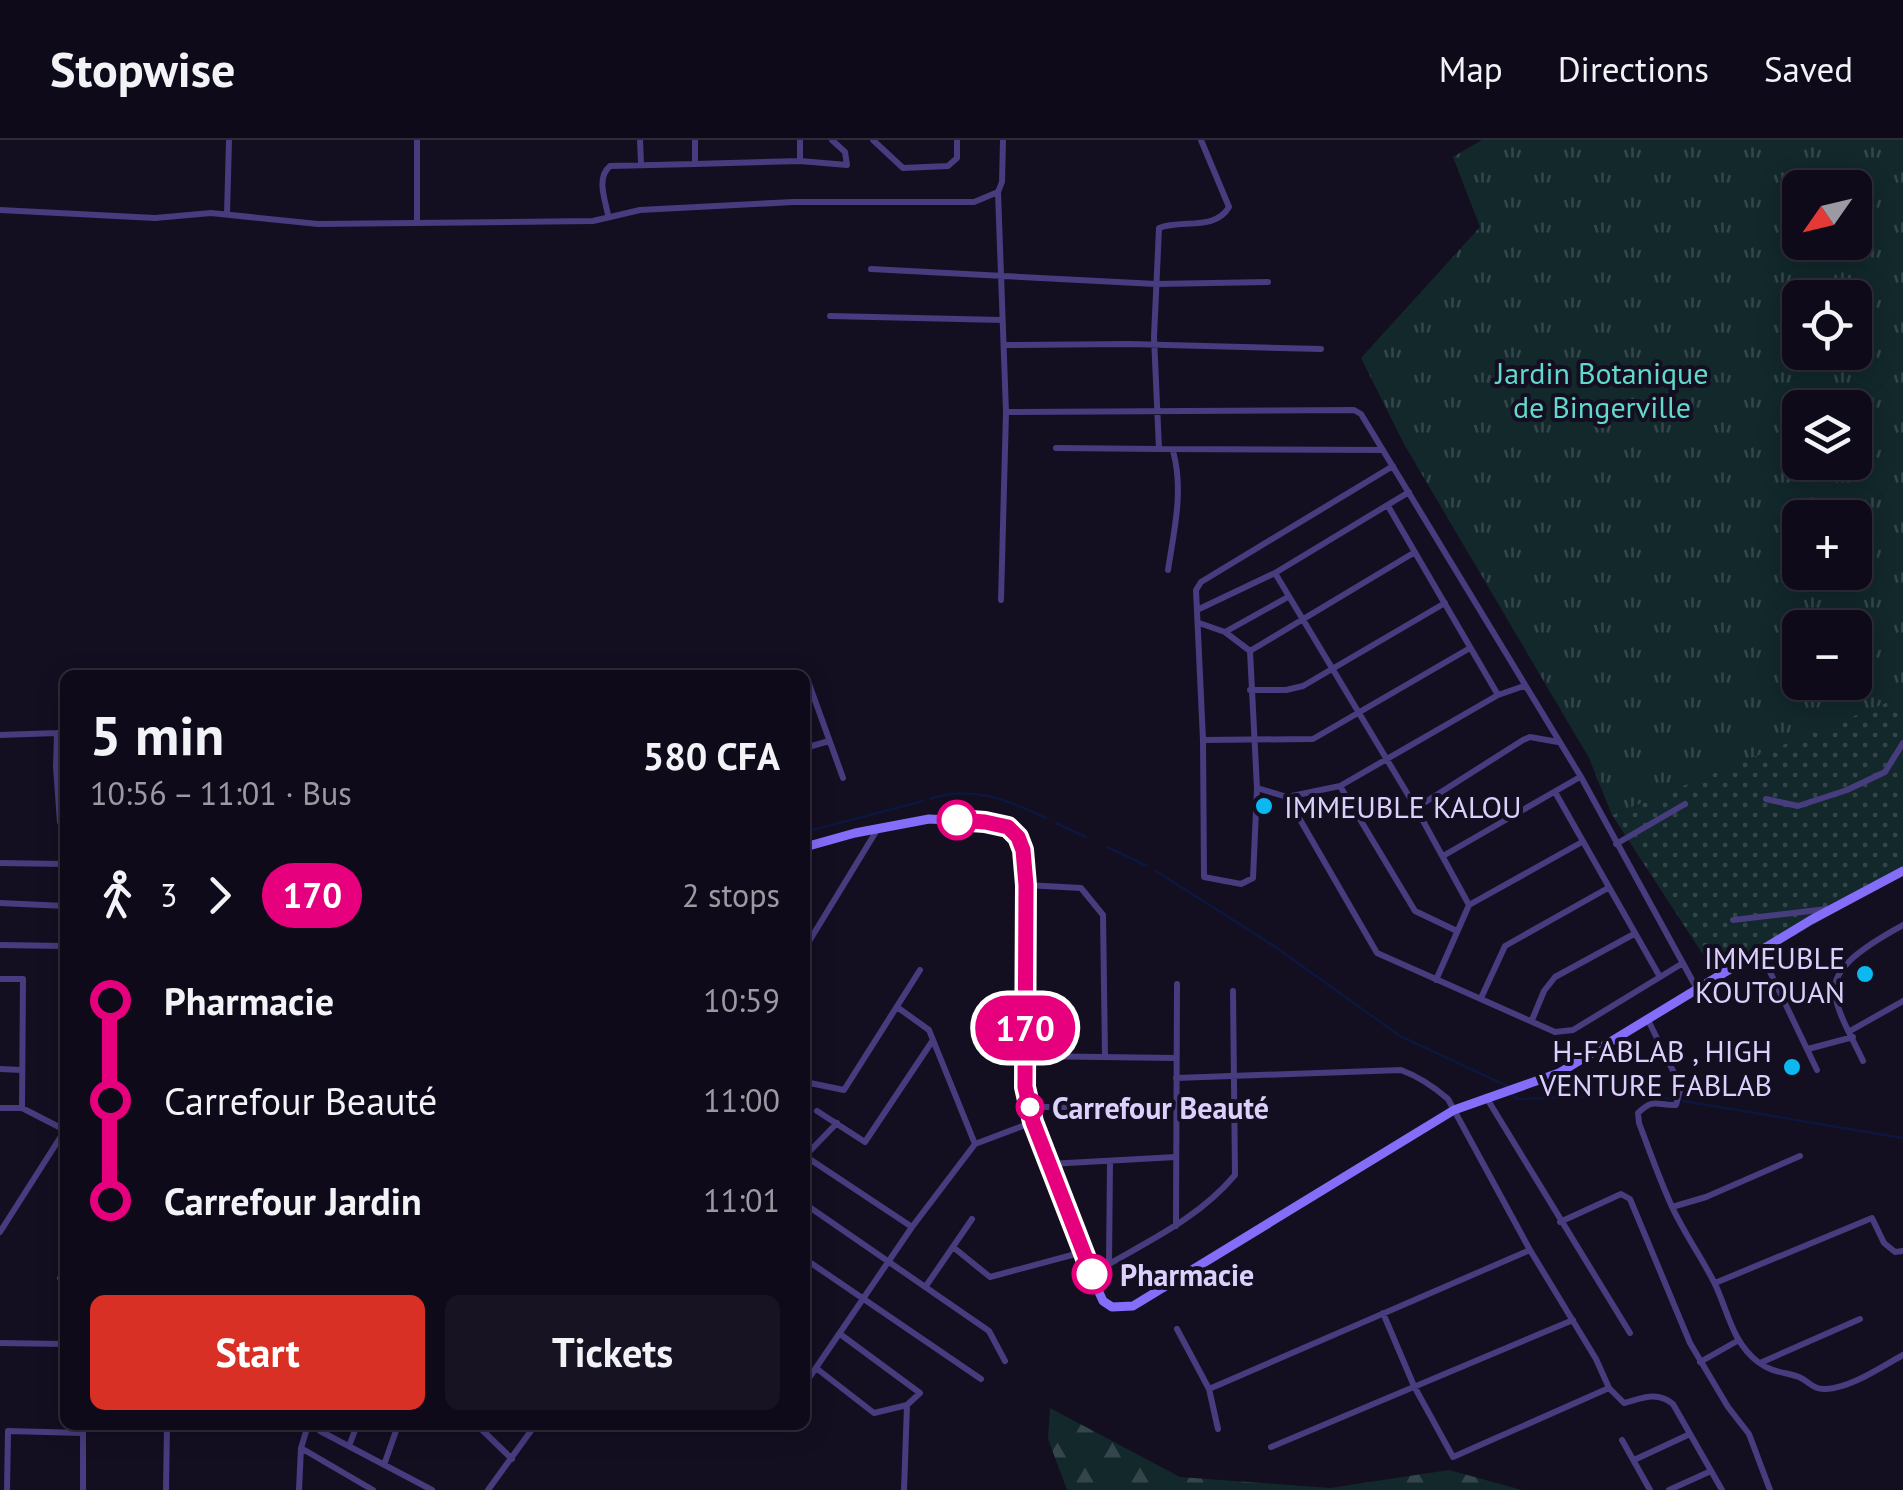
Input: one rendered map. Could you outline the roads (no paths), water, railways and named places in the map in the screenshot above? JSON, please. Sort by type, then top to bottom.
[{"type":"street","points":[[227,214],[229,140]]},
{"type":"street","points":[[416,223],[418,140]]},
{"type":"street","points":[[640,140],[641,163]]},
{"type":"street","points":[[694,140],[695,164]]},
{"type":"street","points":[[800,140],[800,162]]},
{"type":"street","points":[[608,215],[602,182],[605,170],[616,164],[800,162],[848,166],[845,152],[832,140]]},
{"type":"street","points":[[873,140],[903,168],[948,166],[957,158],[957,140]]},
{"type":"street","points":[[1002,600],[1006,412],[998,192],[1002,182],[1003,140]]},
{"type":"street","points":[[1158,449],[1154,346],[1159,228],[1214,221],[1230,207],[1201,140]]},
{"type":"street","points":[[0,210],[155,218],[227,214],[318,224],[593,221],[640,210],[792,202],[974,202],[998,192]]},
{"type":"street","points":[[872,270],[1156,284],[1268,282]]},
{"type":"street","points":[[830,316],[1002,320]]},
{"type":"street","points":[[1005,345],[1321,349]]},
{"type":"street","points":[[1006,412],[1354,410],[1361,414],[1581,777],[1698,990]]},
{"type":"street","points":[[1056,448],[1383,450]]},
{"type":"street","points":[[1168,570],[1177,511],[1173,451]]},
{"type":"street","points":[[1250,651],[1257,788],[1252,878],[1241,884],[1204,877],[1200,624],[1194,598],[1201,582],[1394,466]]},
{"type":"street","points":[[1197,610],[1275,574],[1409,492]]},
{"type":"street","points":[[1388,505],[1498,695]]},
{"type":"street","points":[[1250,651],[1415,552]]},
{"type":"street","points":[[1275,574],[1416,808],[1469,905]]},
{"type":"street","points":[[1226,632],[1288,597]]},
{"type":"street","points":[[1250,690],[1296,689],[1445,603]]},
{"type":"street","points":[[1200,624],[1226,632],[1250,651]]},
{"type":"street","points":[[1203,740],[1313,739],[1470,648]]},
{"type":"street","points":[[1257,788],[1287,796],[1340,786],[1498,695],[1524,686]]},
{"type":"street","points":[[810,687],[843,778]]},
{"type":"street","points":[[0,735],[60,733]]},
{"type":"street","points":[[1416,808],[1523,740],[1530,737],[1558,742]]},
{"type":"street","points":[[60,740],[56,767],[60,822]]},
{"type":"street","points":[[810,746],[828,741]]},
{"type":"street","points":[[1766,799],[1805,805],[1847,790],[1885,772],[1903,743]]},
{"type":"street","points":[[1443,856],[1581,777]]},
{"type":"street","points":[[1340,786],[1415,911],[1457,931]]},
{"type":"street","points":[[1554,792],[1660,977]]},
{"type":"street","points":[[1287,796],[1377,953],[1555,1032],[1573,1030],[1683,963]]},
{"type":"street","points":[[1616,844],[1685,804]]},
{"type":"street","points":[[810,846],[929,820],[985,822],[1008,827],[1018,837],[1026,885],[1025,1087],[1033,1122],[1092,1274],[1104,1301],[1119,1309],[1133,1306],[1454,1110],[1559,1073],[1833,908],[1903,871]]},
{"type":"street","points":[[810,940],[877,829]]},
{"type":"street","points":[[1436,980],[1469,905],[1582,842]]},
{"type":"street","points":[[0,862],[60,864]]},
{"type":"street","points":[[1026,885],[1081,888],[1103,915],[1104,1056]]},
{"type":"street","points":[[1481,998],[1505,946],[1608,888]]},
{"type":"street","points":[[0,902],[60,906]]},
{"type":"street","points":[[1732,920],[1833,908]]},
{"type":"street","points":[[1863,1061],[1835,997],[1836,982],[1864,949],[1903,925]]},
{"type":"street","points":[[1532,1020],[1555,976],[1634,934]]},
{"type":"street","points":[[0,945],[60,946]]},
{"type":"street","points":[[1760,951],[1817,1070]]},
{"type":"street","points":[[810,1083],[844,1090],[920,970]]},
{"type":"street","points":[[0,978],[23,979],[22,1108]]},
{"type":"street","points":[[1176,1228],[1177,984]]},
{"type":"street","points":[[1092,1274],[1176,1228],[1203,1208],[1235,1175],[1233,991]]},
{"type":"street","points":[[1808,1049],[1851,1034],[1903,1001]]},
{"type":"street","points":[[897,1007],[930,1030],[975,1144]]},
{"type":"street","points":[[1648,1020],[1681,1086],[1676,1105],[1655,1102],[1637,1116],[1672,1207],[1740,1340],[1759,1363],[1823,1390],[1845,1384],[1903,1355]]},
{"type":"street","points":[[816,1111],[866,1142],[933,1040]]},
{"type":"street","points":[[1025,1056],[1176,1058]]},
{"type":"street","points":[[0,1069],[22,1070]]},
{"type":"street","points":[[1176,1078],[1401,1070],[1434,1086],[1448,1099],[1609,1388],[1624,1403],[1664,1396],[1677,1410],[1722,1490]]},
{"type":"street","points":[[1486,1096],[1630,1333]]},
{"type":"street","points":[[1030,1107],[1176,1108]]},
{"type":"street","points":[[0,1108],[22,1108],[60,1127]]},
{"type":"street","points":[[810,1377],[912,1227],[975,1144],[1033,1122]]},
{"type":"street","points":[[810,1151],[837,1123]]},
{"type":"street","points":[[0,1232],[60,1138]]},
{"type":"street","points":[[1672,1207],[1706,1197],[1800,1156]]},
{"type":"street","points":[[1049,1164],[1176,1157]]},
{"type":"street","points":[[810,1159],[912,1227]]},
{"type":"street","points":[[1109,1264],[1110,1162]]},
{"type":"street","points":[[1560,1222],[1621,1194],[1630,1198],[1700,1362],[1749,1434],[1770,1490]]},
{"type":"street","points":[[810,1207],[989,1331],[1005,1361]]},
{"type":"street","points":[[1714,1283],[1872,1218],[1884,1243],[1895,1252],[1903,1251]]},
{"type":"street","points":[[926,1286],[972,1220]]},
{"type":"street","points":[[952,1247],[990,1277],[1083,1252]]},
{"type":"street","points":[[1209,1388],[1530,1250]]},
{"type":"street","points":[[810,1262],[980,1379]]},
{"type":"street","points":[[1383,1313],[1414,1386],[1454,1457],[1609,1388]]},
{"type":"street","points":[[1759,1363],[1860,1319]]},
{"type":"street","points":[[1271,1448],[1573,1320]]},
{"type":"street","points":[[1176,1329],[1209,1388],[1218,1429]]},
{"type":"street","points":[[816,1368],[874,1412],[907,1405],[920,1393],[840,1334]]},
{"type":"street","points":[[1700,1362],[1740,1340]]},
{"type":"street","points":[[0,1343],[60,1344]]},
{"type":"street","points":[[904,1490],[907,1405]]},
{"type":"street","points":[[7,1490],[8,1431],[60,1430]]},
{"type":"street","points":[[84,1430],[84,1490]]},
{"type":"street","points":[[166,1430],[166,1490]]},
{"type":"street","points":[[299,1490],[301,1448],[306,1430]]},
{"type":"street","points":[[349,1446],[355,1430]]},
{"type":"street","points":[[384,1465],[396,1430]]},
{"type":"street","points":[[482,1430],[512,1459]]},
{"type":"street","points":[[488,1490],[532,1430]]},
{"type":"street","points":[[320,1431],[432,1490]]},
{"type":"street","points":[[1634,1460],[1690,1434]]},
{"type":"street","points":[[1622,1440],[1650,1490]]},
{"type":"street","points":[[301,1448],[373,1490]]},
{"type":"street","points":[[1669,1490],[1711,1471]]},
{"type":"waterway","points":[[930,799],[961,794],[990,796],[1046,818]]},
{"type":"waterway","points":[[810,831],[923,801]]},
{"type":"waterway","points":[[1056,823],[1086,837]]},
{"type":"waterway","points":[[1107,847],[1147,866]]},
{"type":"waterway","points":[[1156,871],[1274,946],[1400,1036],[1507,1086]]},
{"type":"waterway","points":[[1510,1093],[1517,1099],[1637,1095],[1674,1099]]},
{"type":"waterway","points":[[1683,1101],[1903,1138]]},
{"type":"place","name":"IMMEUBLE KALOU","points":[[1264,806]]},
{"type":"place","name":"IMMEUBLE KOUTOUAN","points":[[1865,974]]},
{"type":"place","name":"H-FABLAB , HIGH VENTURE FABLAB","points":[[1792,1067]]},
{"type":"place","name":"Carrefour Beauté","points":[[1030,1107]]},
{"type":"place","name":"Pharmacie","points":[[1092,1274]]},
{"type":"park label","name":"Jardin Botanique de Bingerville","points":[[1602,389]]}]
